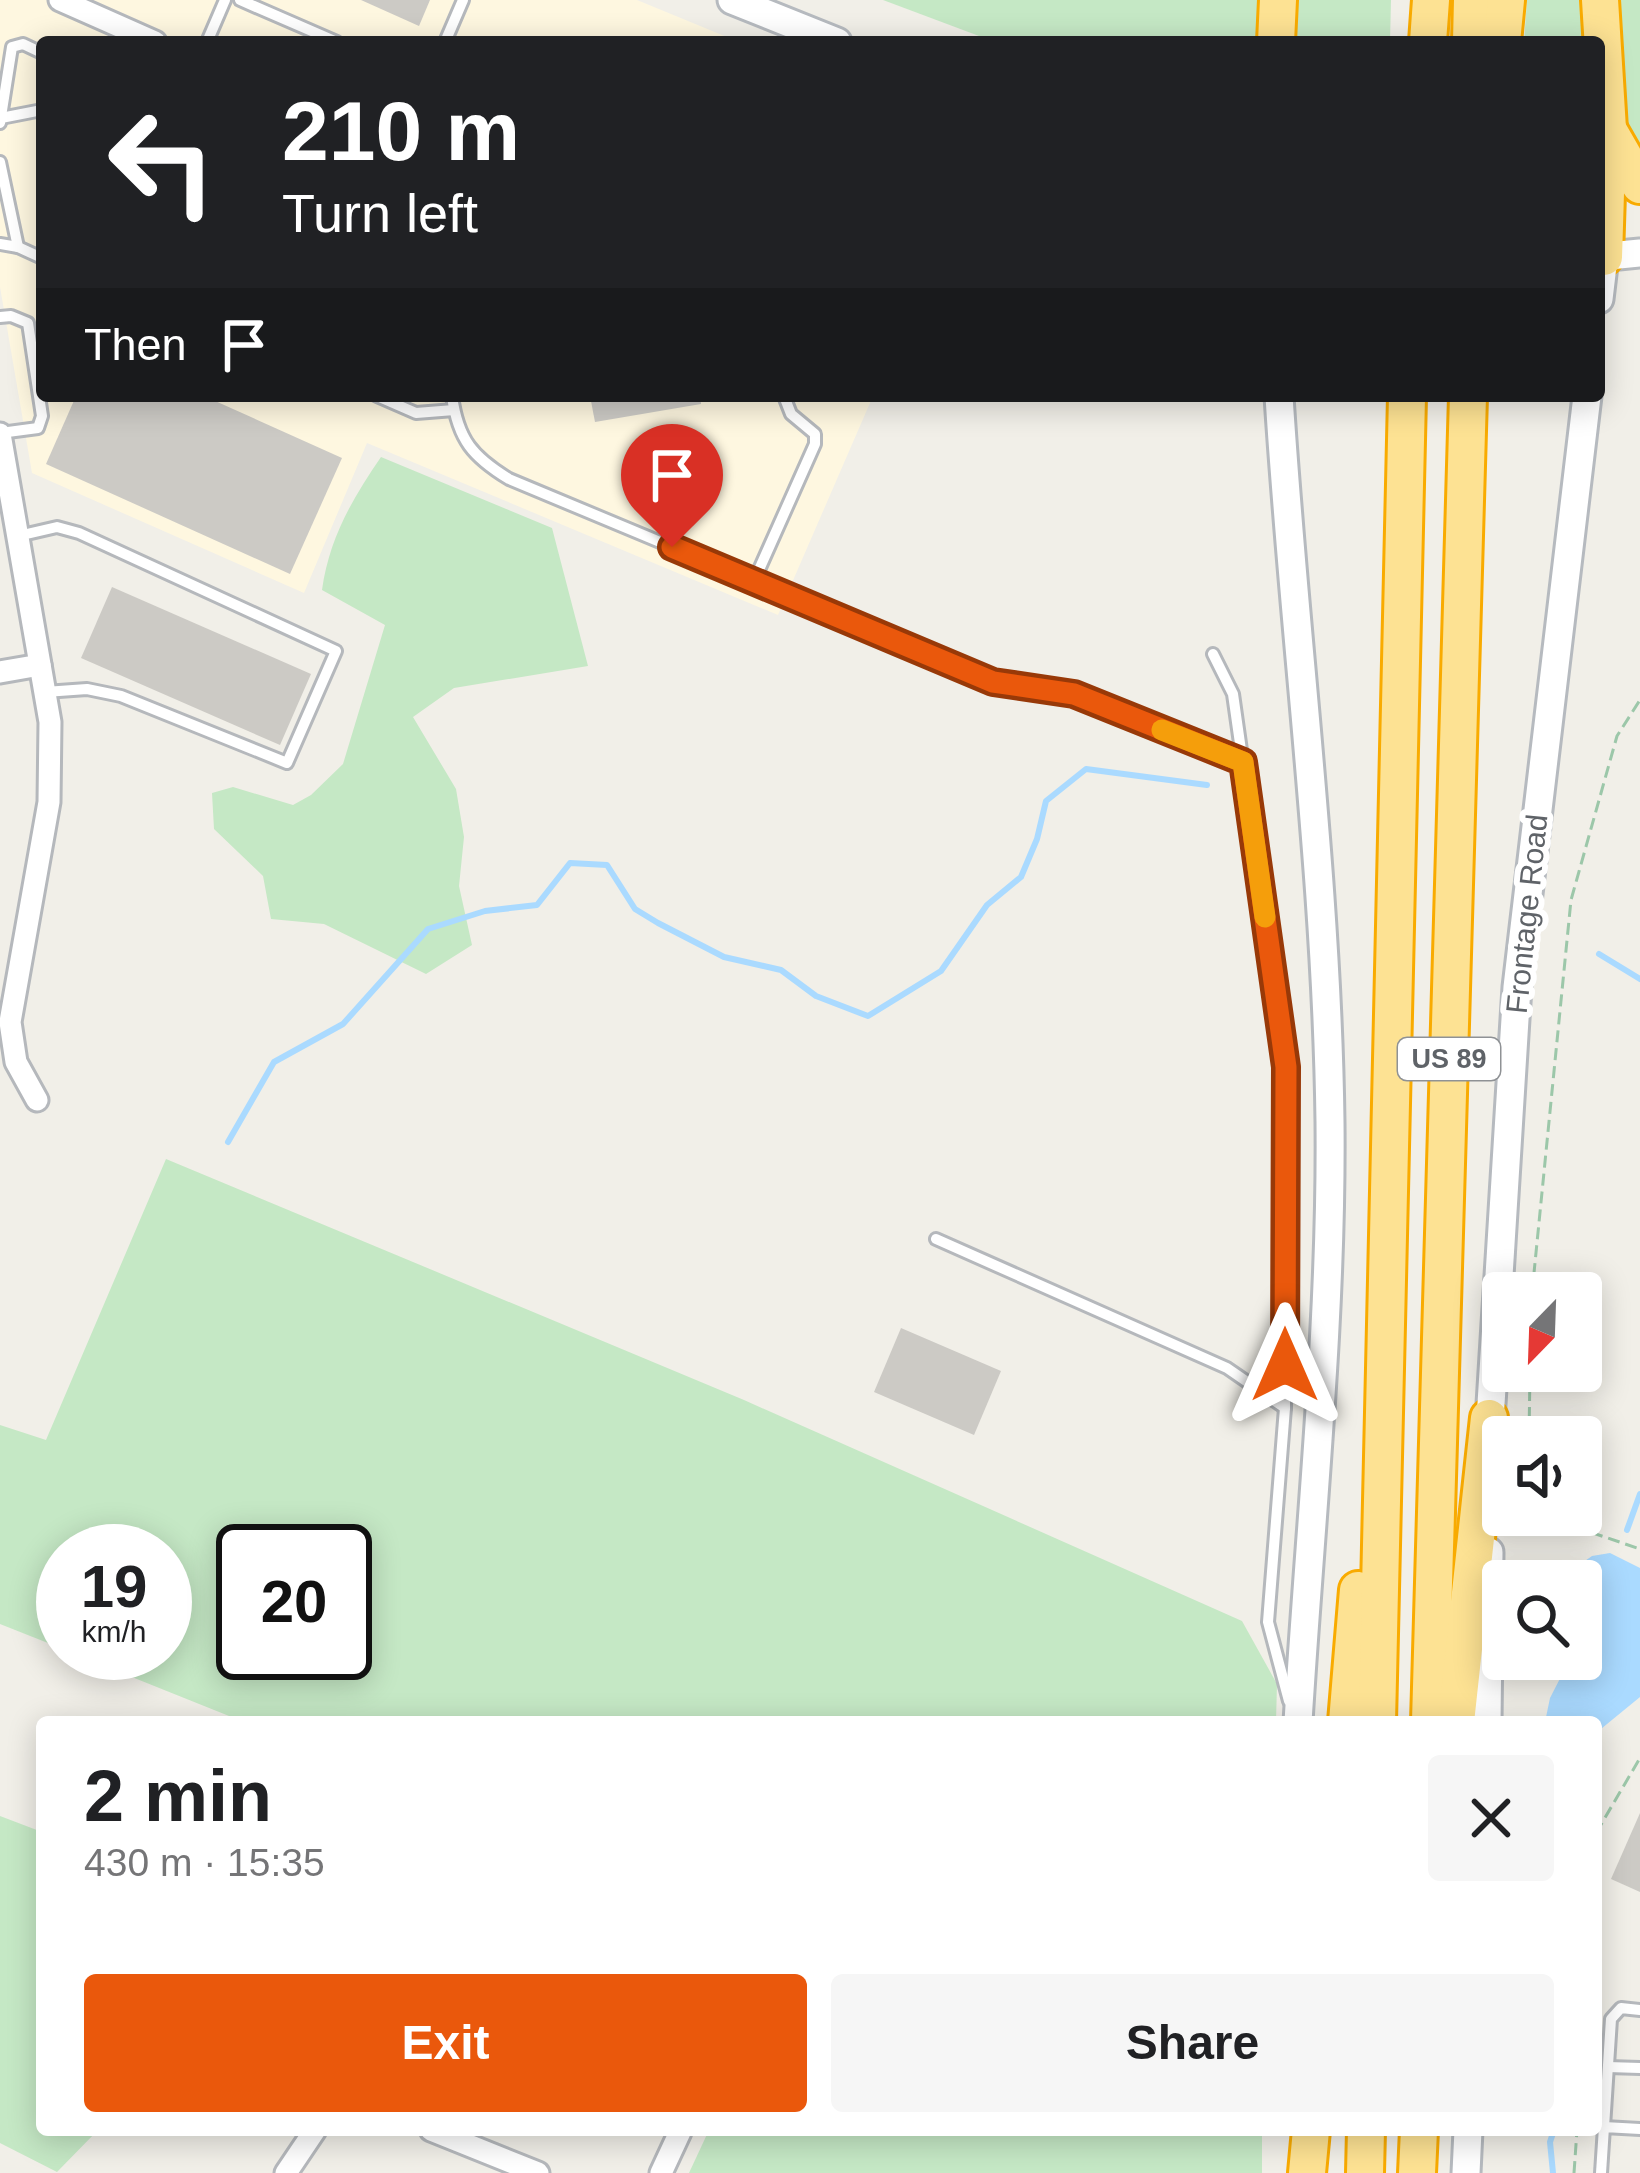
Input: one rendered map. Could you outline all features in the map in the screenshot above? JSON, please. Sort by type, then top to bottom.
[{"type":"highway","points":[[1276,36],[1278,0]]},
{"type":"highway","points":[[1409,0],[1411,36]]},
{"type":"highway","points":[[1428,36],[1431,0]]},
{"type":"highway","points":[[1471,36],[1472,0]]},
{"type":"highway","points":[[1502,36],[1505,0]]},
{"type":"highway","points":[[1600,0],[1602,36]]},
{"type":"highway","points":[[1605,81],[1614,256]]},
{"type":"highway","points":[[1608,129],[1640,185]]},
{"type":"highway","name":"US 89","points":[[1377,1716],[1407,402]]},
{"type":"highway","name":"US 89","points":[[1430,1716],[1468,402]]},
{"type":"highway","points":[[1348,1716],[1389,1233]]},
{"type":"highway","points":[[1457,1716],[1482,1490]]},
{"type":"highway","points":[[1307,2173],[1310,2136]]},
{"type":"highway","points":[[1365,2173],[1366,2136]]},
{"type":"highway","points":[[1418,2173],[1419,2136]]},
{"type":"main road","points":[[733,0],[822,36]]},
{"type":"main road","points":[[1279,402],[1324,978],[1330,1120],[1329,1226],[1296,1716]]},
{"type":"main road","name":"Frontage Road","points":[[1490,1416],[1517,987],[1586,402]]},
{"type":"main road","name":"Frontage Road","points":[[1486,1716],[1488,1536]]},
{"type":"main road","points":[[1293,2136],[1295,2173]]},
{"type":"main road","points":[[1466,2173],[1468,2136]]},
{"type":"street","points":[[60,0],[141,36]]},
{"type":"street","points":[[0,434],[50,722],[49,802],[10,1022],[16,1062],[37,1100]]},
{"type":"street","points":[[0,672],[40,664]]},
{"type":"street","points":[[286,2173],[311,2136]]},
{"type":"street","points":[[446,2136],[538,2173]]},
{"type":"street","points":[[661,2173],[678,2136]]},
{"type":"lane","points":[[210,36],[225,0]]},
{"type":"lane","points":[[240,0],[323,36]]},
{"type":"lane","points":[[448,36],[464,0]]},
{"type":"lane","points":[[36,50],[22,44],[12,47],[0,120],[36,111]]},
{"type":"lane","points":[[0,162],[18,247]]},
{"type":"lane","points":[[0,244],[36,255]]},
{"type":"lane","points":[[0,317],[28,323],[36,376]]},
{"type":"lane","points":[[0,434],[38,428],[40,402]]},
{"type":"lane","points":[[391,402],[416,413],[454,410]]},
{"type":"lane","points":[[453,402],[463,436],[478,460],[509,479],[993,682],[1074,694],[1243,762]]},
{"type":"lane","points":[[754,581],[815,444],[815,434],[791,414],[786,402]]},
{"type":"lane","points":[[18,536],[56,527],[79,533],[336,650],[287,763],[121,696],[87,689],[45,692]]},
{"type":"lane","points":[[1213,654],[1233,694],[1286,1067],[1285,1408],[1268,1622],[1294,1716]]},
{"type":"lane","points":[[936,1239],[1227,1368],[1285,1408]]},
{"type":"lane","points":[[1601,2173],[1613,2013],[1621,2008],[1640,2010]]},
{"type":"lane","points":[[1608,2067],[1640,2068]]},
{"type":"lane","points":[[1604,2127],[1640,2129]]},
{"type":"path","points":[[1534,1272],[1570,900],[1617,736],[1640,700]]},
{"type":"path","points":[[1602,1536],[1640,1549]]},
{"type":"path","points":[[1602,1823],[1640,1758]]},
{"type":"path","points":[[1574,2173],[1577,2136]]},
{"type":"shaded area","points":[[0,0],[637,0],[724,36],[36,36],[36,402],[870,402],[778,615],[367,443],[304,593],[32,473],[0,287]]},
{"type":"green space","points":[[883,0],[1263,0],[1259,36],[979,36]]},
{"type":"green space","points":[[1294,0],[1391,0],[1390,36],[1293,36]]},
{"type":"green space","points":[[1527,0],[1584,0],[1586,36],[1524,36]]},
{"type":"green space","points":[[1619,0],[1640,0],[1640,161],[1625,102]]},
{"type":"green space","points":[[381,457],[552,528],[588,666],[454,688],[413,717],[456,789],[464,837],[459,886],[472,945],[426,974],[324,924],[271,919],[263,876],[214,829],[212,793],[233,787],[293,805],[311,795],[343,764],[385,625],[322,590],[343,520]]},
{"type":"green space","points":[[166,1159],[744,1400],[1242,1621],[1277,1684],[1276,1716],[229,1716],[139,1680],[192,1680],[192,1524],[36,1524],[36,1638],[0,1624],[0,1425],[46,1440]]},
{"type":"green space","points":[[0,1816],[36,1830],[36,2136],[92,2136],[57,2172],[0,2143]]},
{"type":"green space","points":[[706,2136],[1262,2136],[1262,2173],[689,2173]]},
{"type":"water","points":[[1610,1553],[1640,1568],[1640,1697],[1602,1728],[1602,1716],[1546,1716],[1559,1680],[1602,1680],[1602,1560],[1586,1560]]},
{"type":"building","points":[[361,0],[430,0],[419,26]]},
{"type":"building","points":[[73,402],[217,402],[342,458],[290,574],[46,464]]},
{"type":"building","points":[[591,402],[701,402],[701,404],[595,422]]},
{"type":"building","points":[[112,587],[311,674],[280,745],[81,658]]},
{"type":"building","points":[[901,1328],[1001,1371],[974,1435],[874,1392]]},
{"type":"building","points":[[1640,1813],[1640,1892],[1611,1879]]},
{"type":"waterway","points":[[228,1142],[274,1062],[343,1024],[428,929],[485,911],[537,905],[570,863],[607,865],[635,909],[658,923],[724,957],[781,970],[816,996],[868,1016],[941,971],[987,905],[1021,877],[1046,801],[1086,769],[1207,785]]},
{"type":"waterway","points":[[1599,954],[1640,979]]},
{"type":"waterway","points":[[1627,1530],[1640,1494]]},
{"type":"waterway","points":[[1552,2136],[1553,2173]]},
{"type":"slow traffic","points":[[1162,730],[1243,762],[1265,917]]},
{"type":"route","points":[[672,547],[993,682],[1074,694],[1243,762],[1286,1067],[1285,1365]]}]
